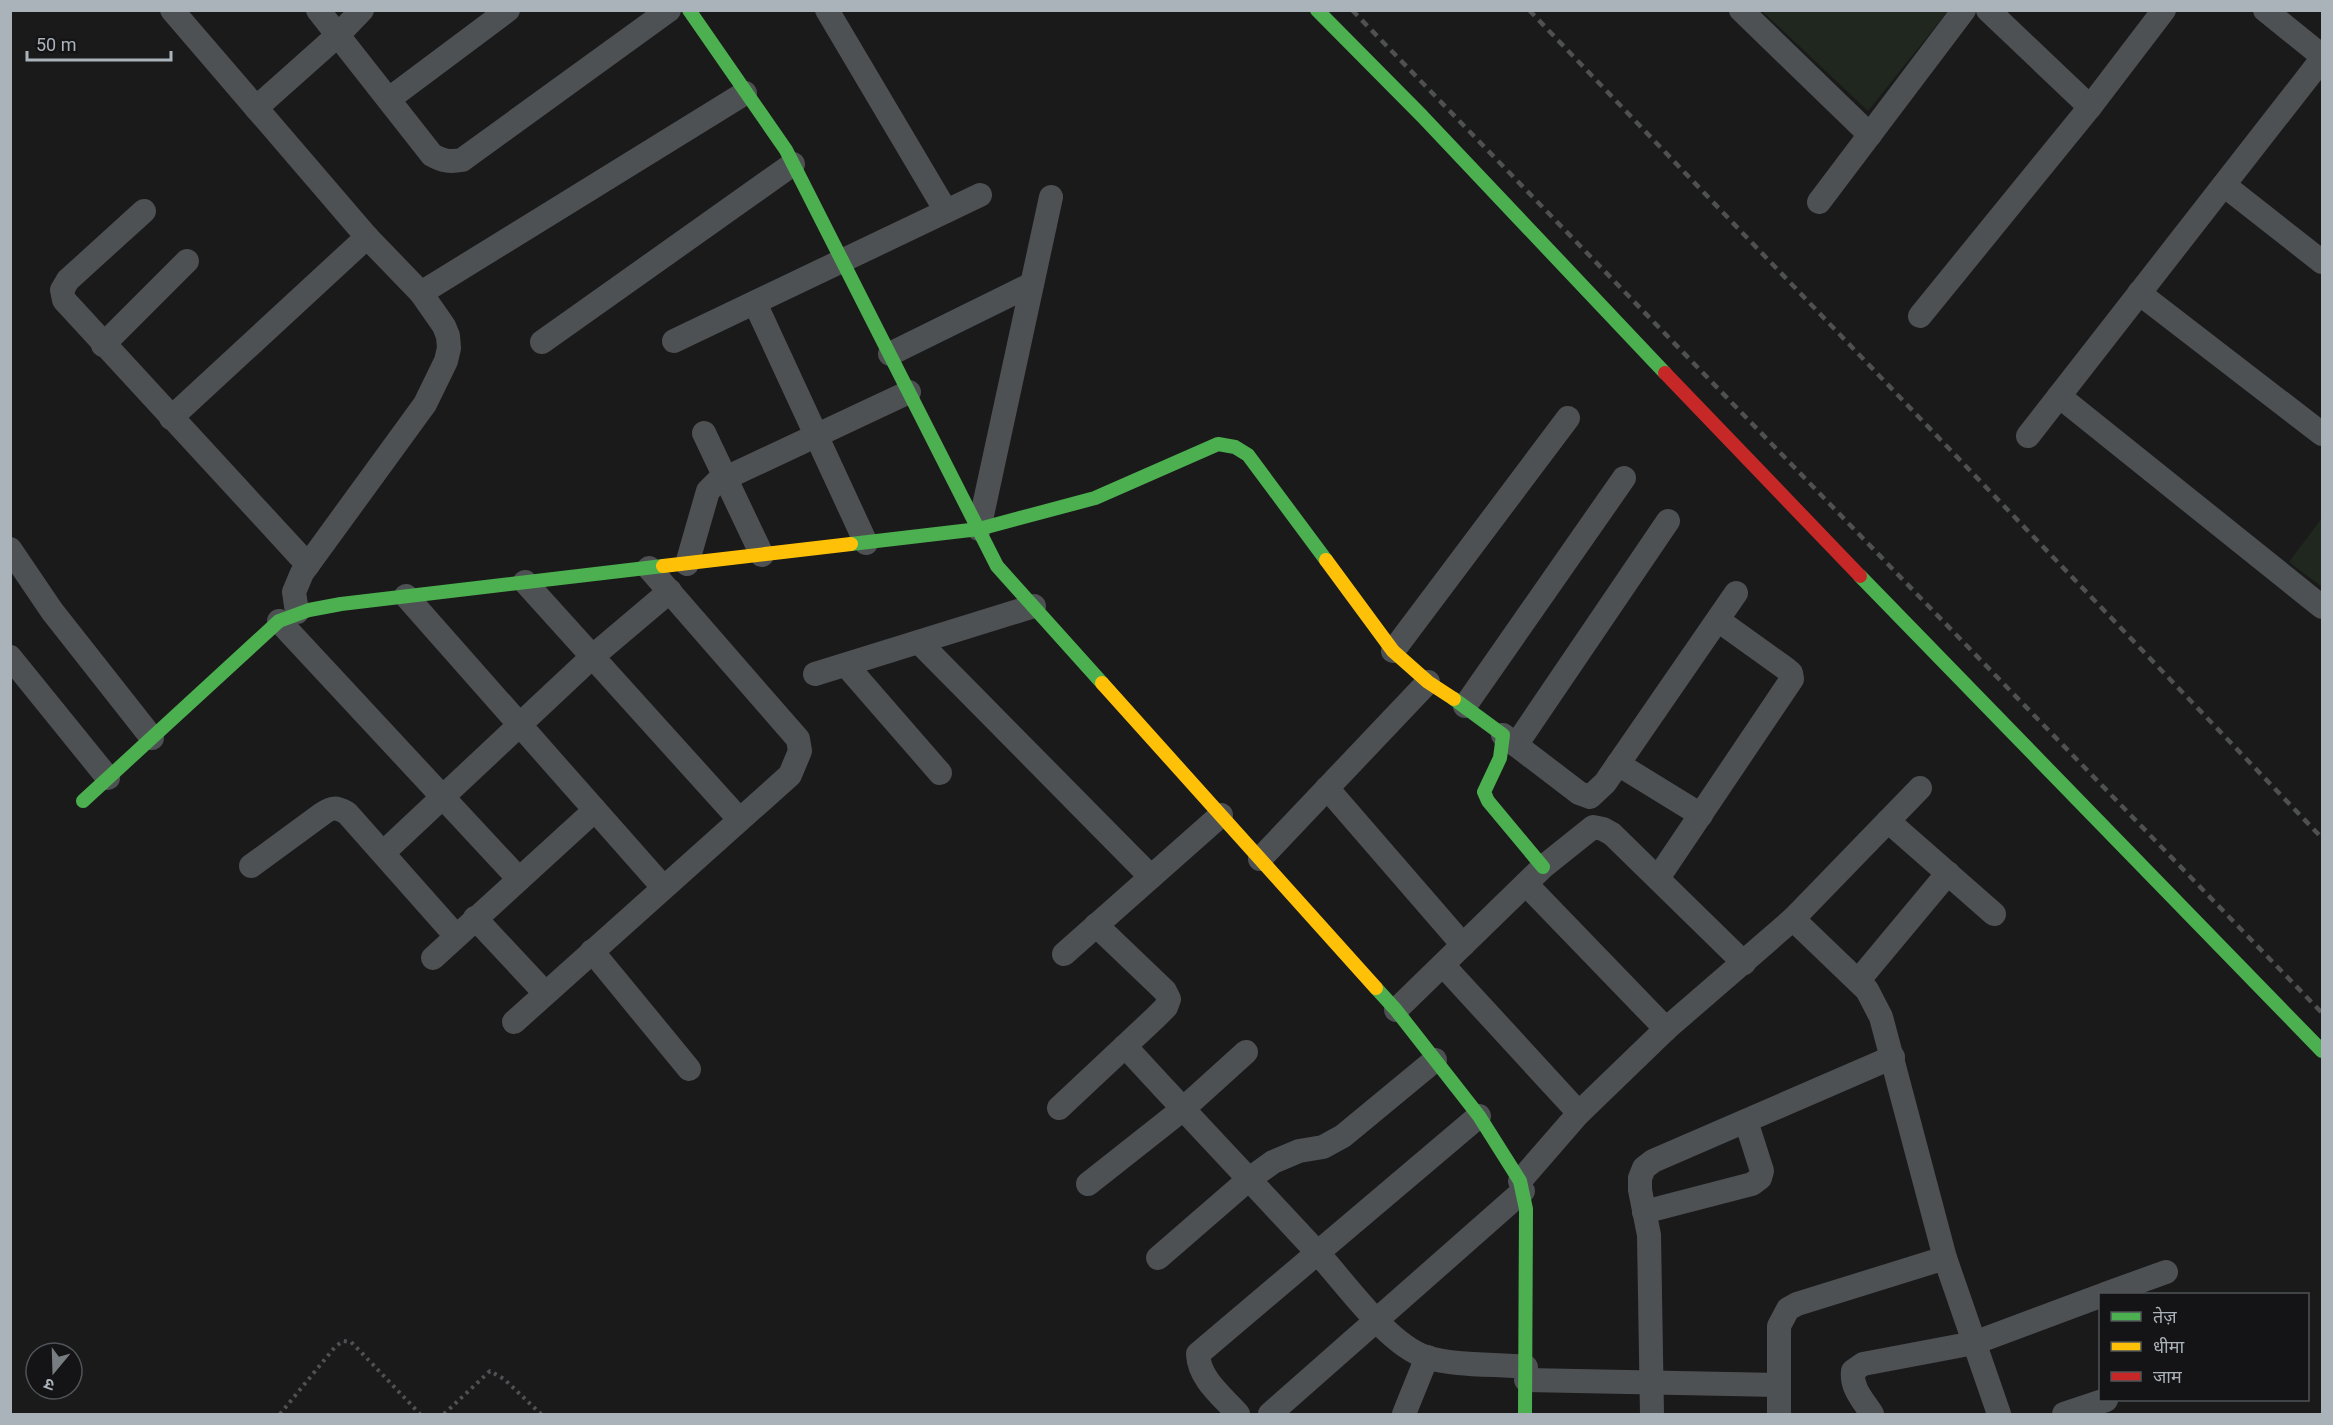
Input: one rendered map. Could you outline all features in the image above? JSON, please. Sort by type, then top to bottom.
[{"type":"street","points":[[172,10],[367,237],[421,293],[448,336],[449,348],[446,361],[424,404],[302,573],[294,592],[288,617]]},
{"type":"street","points":[[318,10],[432,155],[442,161],[462,160],[669,10]]},
{"type":"street","points":[[256,108],[338,35],[362,10]]},
{"type":"street","points":[[389,99],[508,10]]},
{"type":"street","points":[[689,10],[786,150],[998,566],[1396,1010],[1479,1116],[1521,1186],[1526,1209],[1525,1414]]},
{"type":"street","points":[[827,10],[946,212]]},
{"type":"street","points":[[1317,10],[1422,116],[1751,463],[2322,1051]]},
{"type":"street","points":[[1741,10],[1870,135]]},
{"type":"street","points":[[1819,202],[1964,10]]},
{"type":"street","points":[[1988,10],[2091,107]]},
{"type":"street","points":[[1920,316],[2091,107],[2164,10]]},
{"type":"street","points":[[2028,436],[2322,58],[2265,10]]},
{"type":"street","points":[[421,293],[745,93]]},
{"type":"street","points":[[542,342],[793,164]]},
{"type":"street","points":[[2224,185],[2322,262]]},
{"type":"street","points":[[674,341],[980,195]]},
{"type":"street","points":[[979,529],[1051,197]]},
{"type":"street","points":[[144,211],[68,280],[62,290],[64,300],[308,565]]},
{"type":"street","points":[[171,418],[367,237]]},
{"type":"street","points":[[103,345],[187,261]]},
{"type":"street","points":[[890,354],[1032,284]]},
{"type":"street","points":[[2139,293],[2322,434]]},
{"type":"street","points":[[755,303],[866,543]]},
{"type":"street","points":[[687,564],[708,491],[717,482],[909,392]]},
{"type":"street","points":[[2059,396],[2322,607]]},
{"type":"street","points":[[1393,651],[1568,418]]},
{"type":"street","points":[[704,433],[762,555]]},
{"type":"street","points":[[83,801],[288,617],[314,608],[979,529],[1095,498],[1218,444],[1235,447],[1248,455],[1393,651],[1428,682],[1465,706],[1579,793],[1590,797],[1605,783],[1736,593]]},
{"type":"street","points":[[1465,706],[1624,478]]},
{"type":"street","points":[[1544,867],[1488,801],[1484,792],[1487,778],[1502,757],[1505,747],[1668,521]]},
{"type":"street","points":[[10,549],[52,611],[152,738]]},
{"type":"street","points":[[514,1022],[790,775],[800,752],[798,740],[649,568]]},
{"type":"street","points":[[525,582],[739,819]]},
{"type":"street","points":[[383,853],[592,657],[670,591]]},
{"type":"street","points":[[406,596],[663,888]]},
{"type":"street","points":[[815,674],[1034,606]]},
{"type":"street","points":[[288,617],[442,796],[519,879]]},
{"type":"street","points":[[1658,878],[1792,680],[1791,674],[1785,668],[1718,620]]},
{"type":"street","points":[[919,642],[1151,877]]},
{"type":"street","points":[[10,657],[108,778]]},
{"type":"street","points":[[846,664],[940,773]]},
{"type":"street","points":[[1260,859],[1428,682]]},
{"type":"street","points":[[1618,764],[1701,815]]},
{"type":"street","points":[[1327,788],[1463,945]]},
{"type":"street","points":[[1270,1414],[1377,1321],[1521,1186],[1580,1113],[1666,1029],[1793,919],[1920,788]]},
{"type":"street","points":[[251,866],[332,808],[339,808],[347,813],[456,936]]},
{"type":"street","points":[[433,958],[595,810]]},
{"type":"street","points":[[1064,954],[1221,815]]},
{"type":"street","points":[[1888,821],[1994,914]]},
{"type":"street","points":[[1396,1010],[1544,867],[1593,828],[1612,834],[1744,963]]},
{"type":"street","points":[[1858,981],[1948,873]]},
{"type":"street","points":[[1526,884],[1666,1029]]},
{"type":"street","points":[[475,918],[545,993]]},
{"type":"street","points":[[1793,919],[1867,990],[1881,1017],[1945,1258],[1999,1414]]},
{"type":"street","points":[[1059,1108],[1166,1007],[1169,999],[1165,991],[1096,925]]},
{"type":"street","points":[[592,951],[689,1069]]},
{"type":"street","points":[[1443,965],[1580,1113]]},
{"type":"street","points":[[1125,1046],[1248,1180],[1317,1251],[1377,1321],[1410,1349],[1426,1357],[1526,1373],[1652,1383],[1779,1385]]},
{"type":"street","points":[[1088,1184],[1183,1109],[1245,1052]]},
{"type":"street","points":[[1652,1414],[1649,1235],[1640,1190],[1640,1178],[1644,1168],[1653,1161],[1893,1057]]},
{"type":"street","points":[[1158,1258],[1248,1180],[1286,1155],[1323,1147],[1343,1136],[1435,1060]]},
{"type":"street","points":[[1238,1414],[1202,1374],[1198,1354],[1479,1116]]},
{"type":"street","points":[[1644,1212],[1752,1184],[1760,1178],[1762,1171],[1746,1121]]},
{"type":"street","points":[[1779,1414],[1779,1326],[1788,1309],[1797,1304],[1945,1258]]},
{"type":"street","points":[[2108,1293],[2166,1272]]},
{"type":"street","points":[[1872,1414],[1855,1389],[1852,1380],[1853,1371],[1863,1364],[1974,1343],[2099,1296]]},
{"type":"street","points":[[1404,1414],[1426,1357]]},
{"type":"street","points":[[2064,1414],[2103,1401]]},
{"type":"path","points":[[280,1414],[335,1347],[343,1341],[351,1342],[420,1414]]},
{"type":"path","points":[[444,1414],[490,1371],[504,1379],[541,1414]]},
{"type":"shaded area","points":[[1762,11],[1948,11],[1868,111]]},
{"type":"shaded area","points":[[2322,518],[2322,587],[2289,562]]},
{"type":"railway","points":[[1352,10],[2322,1013]]},
{"type":"railway","points":[[1529,10],[2322,838]]},
{"type":"traffic: fast","points":[[689,10],[786,150],[997,566],[1102,683]]},
{"type":"traffic: fast","points":[[1317,10],[1422,116],[1665,373]]},
{"type":"traffic: fast","points":[[851,544],[979,529],[1095,498],[1218,444],[1235,447],[1248,455],[1326,560]]},
{"type":"traffic: fast","points":[[83,801],[279,621],[309,610],[341,604],[663,566]]},
{"type":"traffic: fast","points":[[1860,576],[2322,1051]]},
{"type":"traffic: fast","points":[[1454,699],[1503,735],[1500,758],[1484,792],[1488,801],[1543,867]]},
{"type":"traffic: fast","points":[[1376,988],[1479,1116],[1520,1181],[1526,1209],[1525,1414]]},
{"type":"traffic: slow","points":[[663,566],[851,544]]},
{"type":"traffic: slow","points":[[1326,560],[1393,651],[1428,682],[1454,699]]},
{"type":"traffic: slow","points":[[1102,683],[1376,988]]},
{"type":"traffic: jam","points":[[1665,373],[1860,576]]}]
